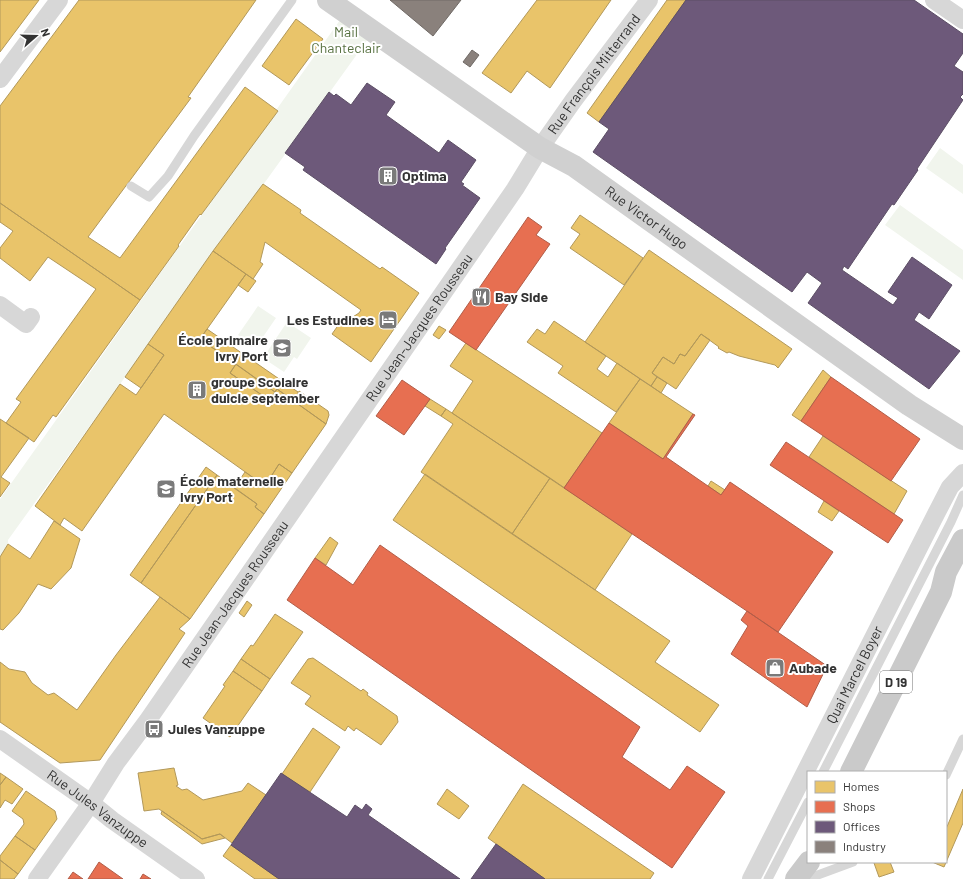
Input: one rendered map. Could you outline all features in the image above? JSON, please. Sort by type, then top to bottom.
[{"type":"main road","name":"Rue Victor Hugo","points":[[328,0],[540,148],[574,166],[909,405],[963,439]]},
{"type":"main road","name":"D 19","points":[[852,771],[941,592],[946,572],[963,540]]},
{"type":"main road","name":"D 19","points":[[941,592],[963,568]]},
{"type":"main road","points":[[796,879],[809,863]]},
{"type":"main road","points":[[807,879],[810,863]]},
{"type":"street","points":[[0,79],[59,0]]},
{"type":"street","name":"Rue François Mitterrand","points":[[540,148],[573,101],[649,0]]},
{"type":"street","points":[[934,0],[963,20]]},
{"type":"street","name":"Rue Jean-Jacques Rousseau","points":[[37,879],[512,193],[540,148]]},
{"type":"street","points":[[0,305],[26,324],[32,317]]},
{"type":"street","name":"Quai Marcel Boyer","points":[[751,879],[936,514],[950,488],[963,473]]},
{"type":"street","name":"Rue Jules Vanzuppe","points":[[0,739],[196,879]]},
{"type":"lane","points":[[131,186],[149,197],[168,176],[194,136],[292,0]]},
{"type":"lane","name":"Quai Marcel Boyer","points":[[824,771],[951,522],[963,495]]},
{"type":"lane","points":[[947,773],[963,739]]},
{"type":"lane","points":[[768,879],[807,804]]},
{"type":"lane","points":[[807,879],[850,863]]},
{"type":"green space","name":"Mail Chanteclair","points":[[345,13],[373,32],[8,540],[8,544],[0,557],[0,499]]},
{"type":"green space","points":[[940,148],[963,165],[963,194],[926,168]]},
{"type":"green space","points":[[900,205],[963,250],[963,280],[885,225]]},
{"type":"green space","points":[[258,306],[276,318],[256,347],[238,335]]},
{"type":"green space","points":[[287,322],[311,338],[297,359],[294,357],[284,372],[263,358]]},
{"type":"building: Homes","points":[[0,0],[39,0],[0,52]]},
{"type":"building: Homes","points":[[79,0],[256,0],[188,97],[191,98],[88,237],[120,258],[245,87],[278,111],[201,215],[200,214],[140,300],[0,203],[0,106]]},
{"type":"building: Homes","points":[[537,0],[611,0],[550,88],[527,71],[511,93],[482,73]]},
{"type":"building: Homes","points":[[667,0],[686,0],[599,122],[587,113]]},
{"type":"building: Homes","points":[[296,19],[323,39],[289,85],[262,66]]},
{"type":"building: Homes","points":[[263,184],[301,210],[300,213],[380,269],[382,267],[419,293],[371,362],[332,334],[342,320],[345,322],[361,310],[265,242],[260,262],[263,264],[253,279],[213,251]]},
{"type":"building: Homes","points":[[0,203],[140,300],[56,417],[53,415],[34,442],[6,423],[21,402],[16,399],[96,289],[48,257],[30,281],[0,258],[0,248],[13,231],[0,222]]},
{"type":"building: Homes","points":[[580,215],[643,258],[624,285],[570,248],[580,234],[571,228]]},
{"type":"building: Homes","points":[[649,250],[792,349],[778,368],[775,365],[729,352],[727,353],[718,348],[719,347],[701,334],[685,356],[680,354],[674,364],[663,357],[652,373],[657,377],[651,386],[585,342]]},
{"type":"building: Homes","name":"groupe Scolaire dulcie september","points":[[213,251],[246,274],[200,339],[236,364],[230,373],[269,400],[277,389],[326,424],[292,473],[279,464],[265,486],[164,414],[82,531],[64,518],[60,525],[35,506],[120,384],[136,395],[164,355],[148,344]]},
{"type":"building: Homes","points":[[246,274],[256,281],[248,292],[238,285]]},
{"type":"building: Homes","points":[[554,321],[606,356],[597,369],[608,377],[617,363],[640,379],[616,412],[558,373],[563,366],[527,342],[537,329],[545,334]]},
{"type":"building: Homes","points":[[439,326],[446,330],[439,339],[433,335]]},
{"type":"building: Homes","points":[[207,329],[298,392],[295,402],[277,389],[275,392],[200,339]]},
{"type":"building: Homes","points":[[701,334],[710,340],[676,389],[652,373],[663,357],[674,364],[680,354],[685,356]]},
{"type":"building: Homes","points":[[466,343],[602,433],[564,488],[452,413],[473,381],[450,366]]},
{"type":"building: Homes","points":[[148,344],[164,355],[141,388],[125,377]]},
{"type":"building: Homes","points":[[236,364],[275,392],[269,400],[230,373]]},
{"type":"building: Homes","points":[[823,370],[831,377],[801,421],[792,415]]},
{"type":"building: Homes","points":[[657,377],[667,383],[661,393],[651,386]]},
{"type":"building: Homes","points":[[640,379],[693,414],[663,459],[609,423]]},
{"type":"building: Homes","points":[[299,391],[328,411],[329,415],[326,424],[295,402]]},
{"type":"building: Homes","points":[[430,399],[446,409],[441,416],[425,406]]},
{"type":"building: Homes","points":[[446,409],[550,478],[512,534],[421,472],[453,424],[441,416]]},
{"type":"building: Homes","points":[[0,419],[29,438],[1,477],[10,483],[0,497]]},
{"type":"building: Homes","points":[[823,436],[907,491],[894,514],[809,457]]},
{"type":"building: Homes","points":[[279,464],[292,473],[264,514],[255,507],[257,504],[234,488],[245,472],[265,486]]},
{"type":"building: Homes","points":[[206,467],[217,475],[141,583],[130,575]]},
{"type":"building: Homes","points":[[425,474],[670,641],[655,662],[719,705],[700,732],[393,520]]},
{"type":"building: Homes","points":[[217,475],[257,504],[255,507],[264,514],[190,619],[141,583]]},
{"type":"building: Homes","points":[[550,478],[632,534],[595,590],[512,534]]},
{"type":"building: Homes","points":[[711,481],[725,490],[721,495],[708,486]]},
{"type":"building: Homes","points":[[824,501],[839,511],[832,521],[818,512]]},
{"type":"building: Homes","points":[[54,521],[80,539],[71,568],[51,589],[38,584],[19,613],[3,630],[0,629],[0,557],[8,544],[30,559]]},
{"type":"building: Homes","points":[[330,537],[338,543],[326,565],[315,558]]},
{"type":"building: Homes","points":[[160,597],[190,619],[179,629],[185,633],[100,760],[60,763],[0,722],[0,662],[9,669],[25,672],[32,683],[48,695],[54,693],[77,710]]},
{"type":"building: Homes","points":[[247,601],[252,605],[244,617],[239,613]]},
{"type":"building: Homes","points":[[275,614],[303,632],[270,679],[241,659],[251,645],[253,646]]},
{"type":"building: Homes","points":[[313,658],[361,691],[363,689],[368,693],[367,695],[397,716],[398,722],[381,745],[356,728],[354,731],[348,726],[345,731],[305,704],[311,696],[291,683],[308,659]]},
{"type":"building: Homes","points":[[241,659],[270,679],[262,691],[233,671]]},
{"type":"building: Homes","points":[[233,671],[262,691],[230,737],[203,718],[225,686],[223,685]]},
{"type":"building: Homes","points":[[313,728],[340,747],[310,792],[282,774]]},
{"type":"building: Homes","points":[[174,768],[178,785],[176,786],[182,790],[187,789],[203,800],[242,791],[248,783],[266,795],[232,843],[220,834],[202,839],[159,809],[144,811],[138,773]]},
{"type":"building: Homes","points":[[0,773],[6,777],[0,785]]},
{"type":"building: Homes","points":[[6,777],[23,789],[12,804],[5,800],[0,808],[0,785]]},
{"type":"building: Homes","points":[[523,784],[654,873],[650,879],[545,879],[488,838]]},
{"type":"building: Homes","points":[[447,789],[469,806],[459,819],[437,804]]},
{"type":"building: Homes","points":[[963,789],[963,823],[947,860],[947,827]]},
{"type":"building: Homes","points":[[26,791],[55,811],[57,819],[35,850],[15,836],[24,824],[23,819],[12,811]]},
{"type":"building: Homes","points":[[162,811],[202,839],[220,834],[225,838],[202,844],[161,814]]},
{"type":"building: Homes","points":[[15,836],[35,850],[18,874],[0,860],[0,856]]},
{"type":"building: Homes","points":[[231,845],[279,879],[255,879],[223,856]]},
{"type":"building: Homes","points":[[0,860],[18,874],[14,879],[0,879]]},
{"type":"building: Homes","points":[[874,863],[890,863],[894,872],[879,877]]},
{"type":"building: Homes","points":[[934,863],[946,863],[944,867]]},
{"type":"building: Shops","points":[[528,217],[542,227],[536,235],[550,244],[476,350],[449,332]]},
{"type":"building: Shops","points":[[831,377],[920,439],[891,481],[801,421]]},
{"type":"building: Shops","points":[[402,380],[430,399],[404,435],[376,416]]},
{"type":"building: Shops","points":[[693,414],[695,415],[666,457],[721,495],[730,482],[833,552],[778,632],[564,488],[609,423],[663,459]]},
{"type":"building: Shops","points":[[786,442],[903,520],[888,543],[770,465]]},
{"type":"building: Shops","points":[[380,545],[640,727],[622,757],[670,790],[687,766],[725,792],[672,868],[287,600],[315,558],[353,585]]},
{"type":"building: Shops","points":[[747,611],[827,666],[807,707],[731,654],[748,626],[741,620]]},
{"type":"building: Shops","points":[[99,862],[123,879],[88,879]]},
{"type":"building: Shops","points":[[73,872],[83,879],[68,879]]},
{"type":"building: Shops","points":[[143,874],[151,879],[140,879]]},
{"type":"building: Offices","points":[[686,0],[914,0],[963,34],[963,53],[954,66],[963,72],[963,94],[960,97],[963,100],[894,205],[892,204],[848,269],[844,266],[842,270],[893,305],[898,298],[888,292],[912,257],[952,285],[929,319],[919,312],[914,320],[960,351],[929,389],[808,303],[822,283],[807,272],[792,292],[593,152],[609,129],[599,122]]},
{"type":"building: Offices","name":"Optima","points":[[367,83],[395,102],[386,115],[439,153],[448,140],[476,160],[461,182],[464,184],[462,185],[480,198],[445,248],[446,249],[436,264],[303,170],[305,167],[285,153],[329,92],[334,96],[336,94],[351,105]]},
{"type":"building: Offices","points":[[281,773],[347,817],[355,805],[362,810],[366,804],[372,809],[368,815],[460,879],[279,879],[231,845]]},
{"type":"building: Offices","points":[[496,844],[545,879],[471,879]]},
{"type":"building: Industry","points":[[390,0],[461,0],[433,36]]},
{"type":"building: Industry","points":[[472,50],[479,55],[470,67],[463,62]]},
{"type":"place","name":"Optima","points":[[388,176]]},
{"type":"place","name":"Bay Side","points":[[481,297]]},
{"type":"place","name":"Les Estudines","points":[[388,320]]},
{"type":"place","name":"École primaire Ivry Port","points":[[282,348]]},
{"type":"place","name":"groupe Scolaire dulcie september","points":[[197,390]]},
{"type":"place","name":"École maternelle Ivry Port","points":[[166,489]]},
{"type":"place","name":"Aubade","points":[[775,668]]},
{"type":"place","name":"Jules Vanzuppe","points":[[154,729]]}]
